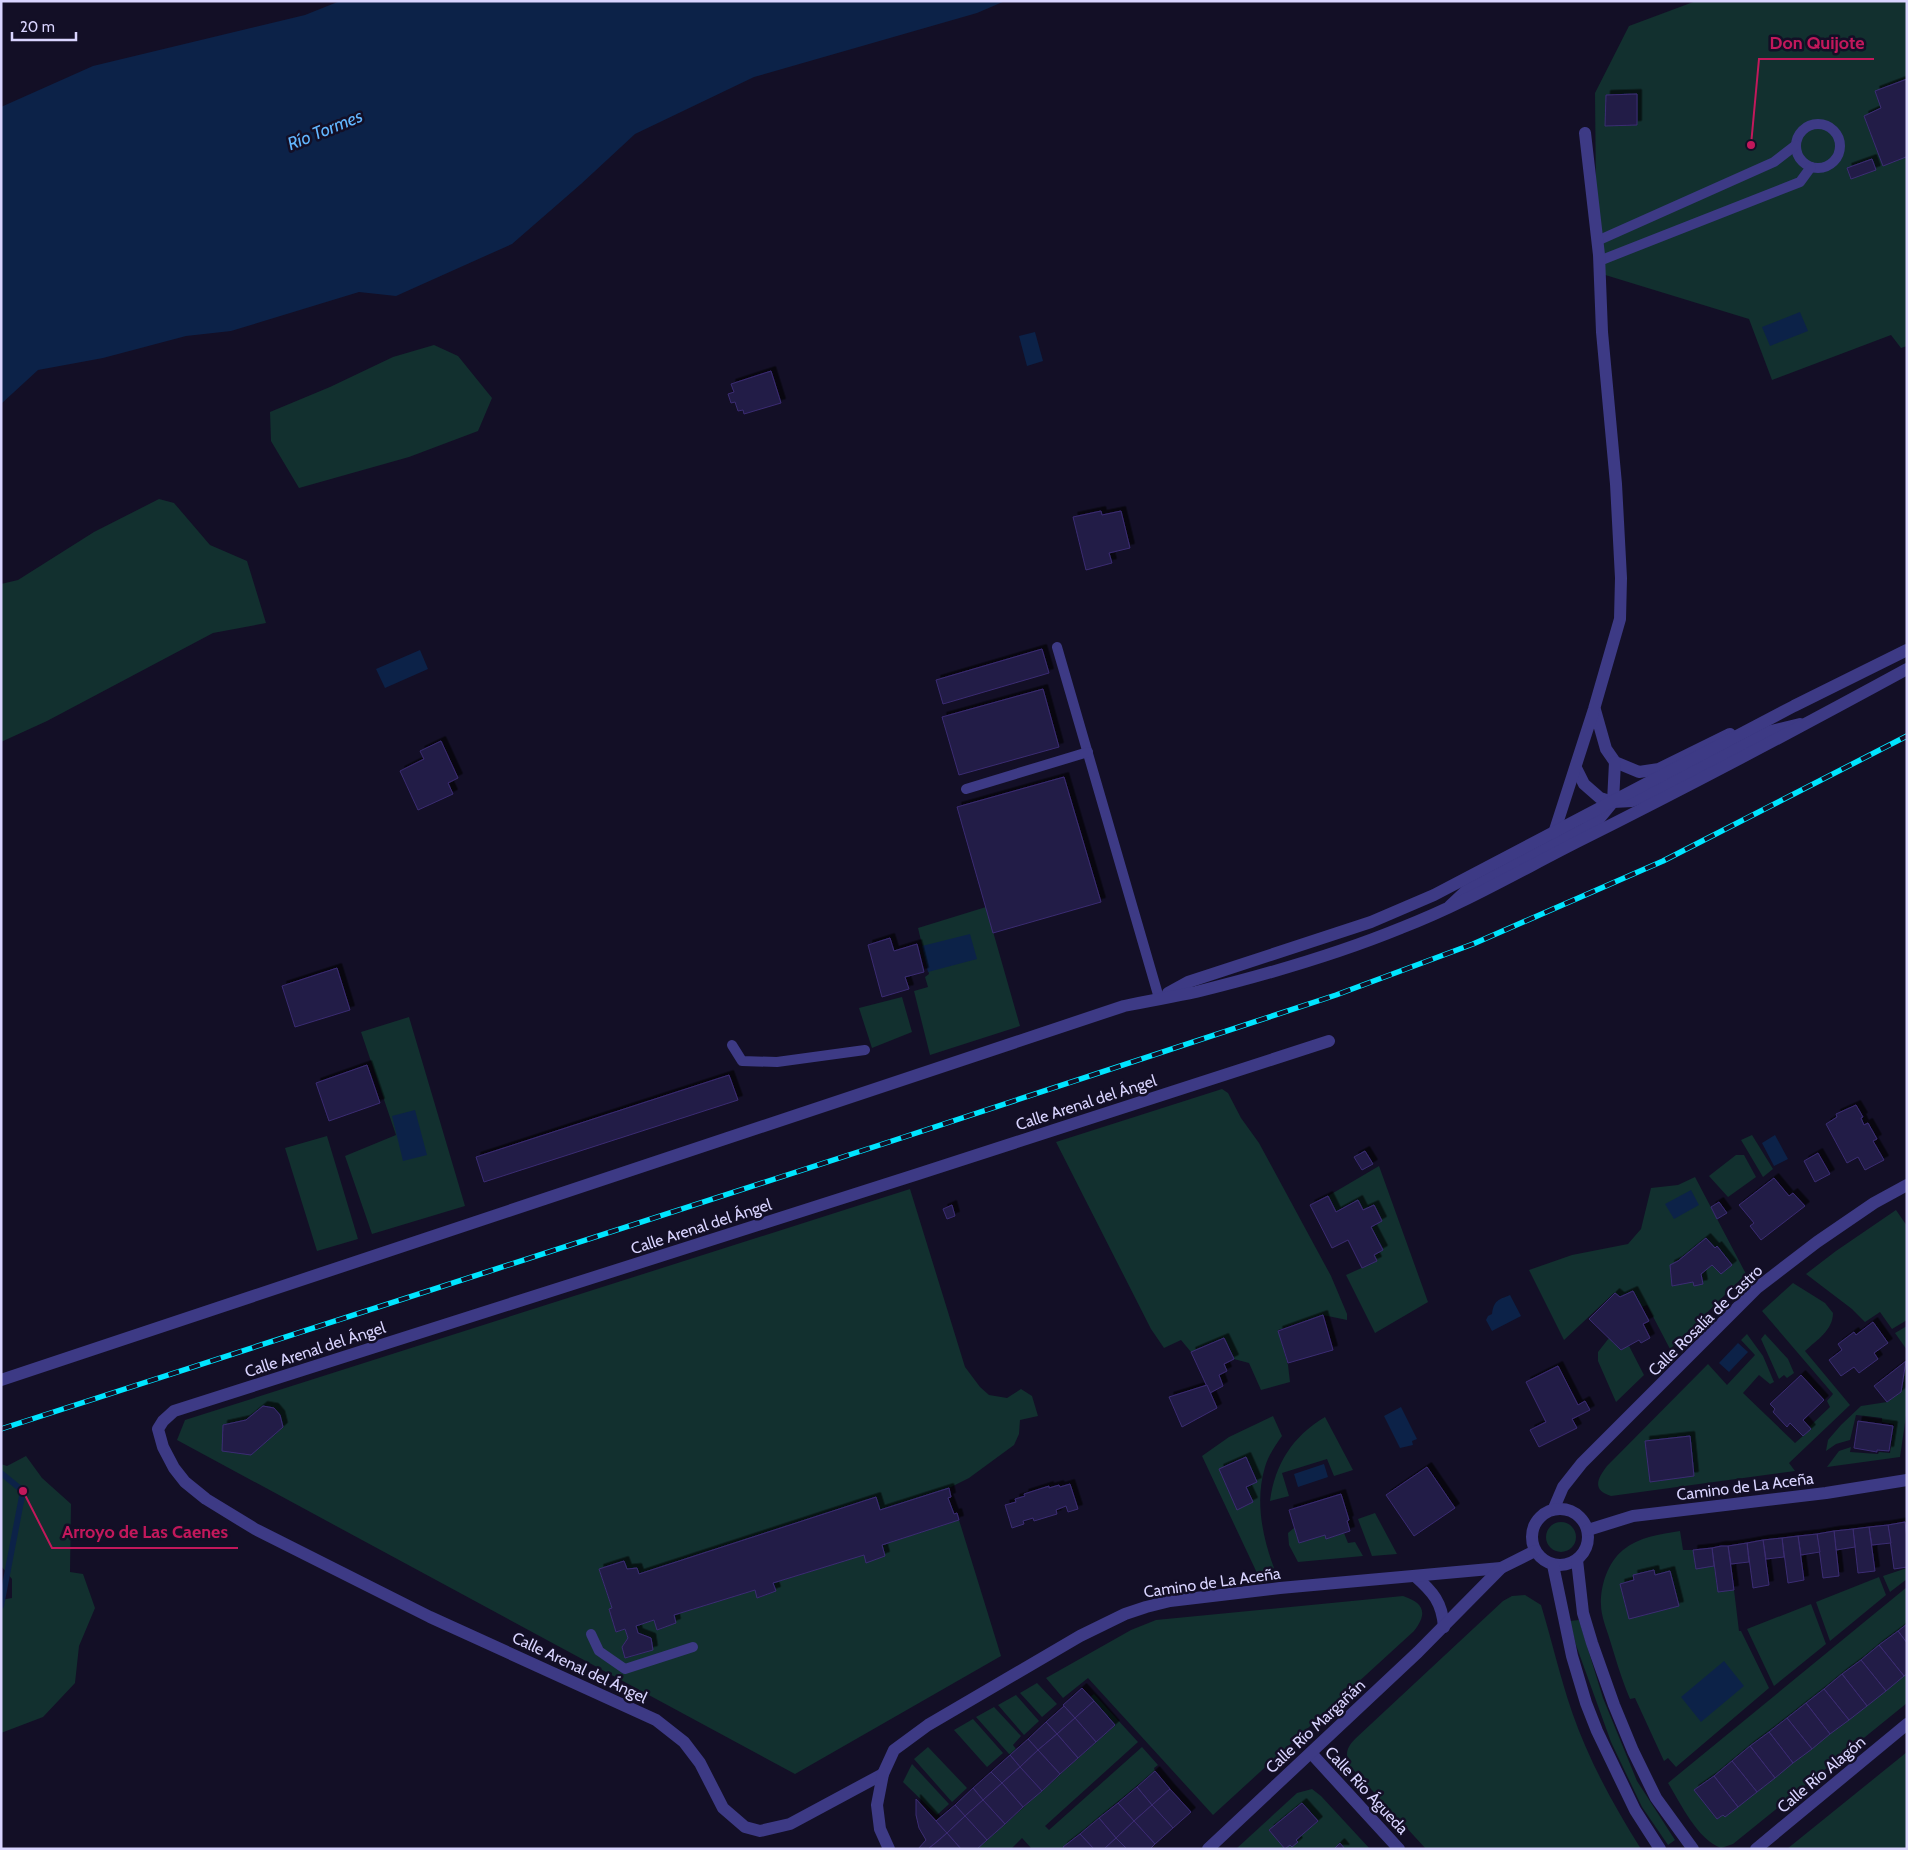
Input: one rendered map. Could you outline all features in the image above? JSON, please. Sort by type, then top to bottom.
[{"type":"street","points":[[1554,833],[1576,768],[1620,619],[1621,578],[1616,484],[1602,332],[1599,261],[1586,133]]},
{"type":"street","points":[[1159,998],[1188,982],[1371,922],[1434,895],[1794,706],[1907,650]]},
{"type":"street","points":[[1,1380],[1124,1006],[1194,992],[1326,954],[1401,928],[1447,908],[1813,720],[1907,669]]},
{"type":"street","points":[[1594,709],[1606,749],[1615,762],[1639,772],[1659,769],[1704,745],[1794,706]]},
{"type":"street","points":[[1576,768],[1584,784],[1600,798],[1613,802],[1632,802],[1771,731],[1813,720]]},
{"type":"street","points":[[1447,908],[1466,891],[1586,828],[1599,819],[1613,802],[1615,762]]},
{"type":"street","name":"Calle Arenal del Ángel","points":[[882,1774],[790,1824],[760,1831],[745,1827],[723,1808],[700,1763],[684,1742],[656,1720],[430,1617],[255,1529],[206,1499],[185,1482],[174,1468],[163,1447],[158,1430],[163,1421],[174,1411],[900,1180],[1328,1041]]},
{"type":"street","name":"Calle Rosalía de Castro","points":[[1554,1508],[1563,1487],[1582,1463],[1757,1288],[1874,1203],[1907,1185]]},
{"type":"street","name":"Camino de La Aceña","points":[[1588,1530],[1633,1516],[1826,1493],[1907,1480]]},
{"type":"street","points":[[1554,1508],[1569,1509],[1581,1517],[1588,1530],[1589,1541],[1585,1552],[1578,1560],[1566,1565],[1553,1565],[1543,1560],[1535,1551],[1531,1534],[1538,1517],[1554,1508]]},
{"type":"street","name":"Camino de La Aceña","points":[[889,1849],[880,1829],[877,1806],[882,1774],[894,1750],[917,1732],[1080,1636],[1125,1614],[1146,1606],[1170,1601],[1280,1588],[1501,1568],[1535,1551]]},
{"type":"street","points":[[1578,1560],[1584,1612],[1592,1643],[1633,1751],[1656,1798],[1694,1849]]},
{"type":"street","points":[[1553,1565],[1572,1656],[1586,1703],[1597,1731],[1635,1810],[1660,1849]]},
{"type":"street","name":"Calle Río Margañán","points":[[1208,1849],[1444,1627],[1501,1568]]},
{"type":"street","points":[[1415,1576],[1437,1599],[1443,1611],[1444,1627]]},
{"type":"street","name":"Calle Río Alagón","points":[[1756,1849],[1907,1724]]},
{"type":"street","name":"Calle Río Águeda","points":[[1311,1754],[1399,1849]]},
{"type":"lane","points":[[1822,125],[1829,127],[1835,132],[1840,146],[1836,159],[1825,167],[1811,167],[1800,159],[1796,145],[1798,138],[1808,127],[1822,125]]},
{"type":"lane","points":[[1597,241],[1774,162],[1796,145]]},
{"type":"lane","points":[[1599,261],[1800,182],[1811,167]]},
{"type":"lane","points":[[1057,647],[1159,998]]},
{"type":"lane","points":[[966,789],[1088,752]]},
{"type":"lane","points":[[732,1045],[742,1061],[777,1062],[865,1050]]},
{"type":"lane","points":[[591,1634],[599,1651],[625,1669],[693,1647]]},
{"type":"green space","points":[[1696,1],[1907,1],[1907,346],[1901,348],[1891,335],[1772,380],[1749,319],[1602,274],[1596,196],[1595,93],[1629,26]]},
{"type":"green space","points":[[434,345],[458,356],[492,398],[478,431],[409,457],[299,488],[271,441],[270,412],[330,387],[393,357]]},
{"type":"green space","points":[[159,499],[174,503],[210,545],[247,561],[266,623],[213,633],[47,721],[1,742],[1,584],[18,580],[94,532]]},
{"type":"green space","points":[[986,907],[1020,1026],[930,1055],[914,991],[928,987],[925,977],[929,974],[918,928]]},
{"type":"green space","points":[[902,997],[912,1032],[872,1048],[859,1008]]},
{"type":"green space","points":[[409,1017],[465,1206],[372,1234],[345,1156],[396,1135],[361,1032]]},
{"type":"green space","points":[[1222,1089],[1228,1093],[1241,1118],[1259,1143],[1331,1276],[1347,1314],[1347,1320],[1323,1315],[1278,1330],[1288,1365],[1290,1382],[1261,1390],[1249,1363],[1234,1359],[1224,1338],[1191,1352],[1181,1340],[1164,1348],[1151,1329],[1056,1142]]},
{"type":"green space","points":[[1752,1135],[1773,1169],[1763,1177],[1741,1140]]},
{"type":"green space","points":[[327,1136],[358,1239],[317,1251],[285,1148]]},
{"type":"green space","points":[[1736,1155],[1744,1155],[1756,1177],[1728,1197],[1709,1176]]},
{"type":"green space","points":[[1379,1166],[1428,1302],[1375,1333],[1346,1275],[1377,1261],[1374,1255],[1383,1250],[1371,1227],[1382,1221],[1363,1210],[1358,1201],[1336,1212],[1328,1196]]},
{"type":"green space","points":[[1695,1177],[1746,1274],[1670,1349],[1647,1305],[1642,1307],[1633,1291],[1620,1297],[1614,1293],[1564,1340],[1529,1270],[1572,1255],[1628,1244],[1641,1229],[1651,1188],[1678,1185]]},
{"type":"green space","points":[[910,1189],[965,1367],[980,1387],[989,1395],[1007,1398],[1021,1389],[1032,1396],[1038,1416],[1020,1420],[1019,1434],[1014,1445],[969,1478],[949,1488],[880,1510],[875,1497],[639,1574],[637,1568],[627,1569],[624,1561],[599,1569],[612,1608],[609,1609],[616,1632],[625,1629],[628,1638],[622,1647],[626,1658],[653,1650],[651,1638],[638,1633],[636,1626],[654,1620],[658,1630],[675,1623],[674,1615],[755,1590],[758,1598],[776,1591],[773,1583],[864,1555],[866,1562],[885,1556],[882,1545],[959,1520],[1001,1656],[795,1774],[177,1440],[185,1420]]},
{"type":"green space","points":[[1896,1210],[1907,1226],[1907,1320],[1892,1329],[1880,1312],[1865,1322],[1852,1309],[1806,1274]]},
{"type":"green space","points":[[1793,1283],[1825,1303],[1833,1313],[1827,1330],[1805,1351],[1850,1405],[1789,1463],[1795,1471],[1611,1496],[1601,1490],[1598,1483],[1599,1479],[1607,1466],[1708,1364],[1727,1385],[1755,1355],[1741,1340],[1747,1334],[1763,1356],[1774,1382],[1770,1384],[1759,1375],[1743,1393],[1795,1443],[1811,1429],[1809,1427],[1830,1407],[1827,1401],[1833,1394],[1762,1311]]},
{"type":"green space","points":[[1907,1326],[1907,1350],[1895,1333]]},
{"type":"green space","points":[[1765,1334],[1788,1359],[1794,1373],[1787,1378],[1784,1375],[1779,1379],[1761,1339]]},
{"type":"green space","points":[[1609,1338],[1621,1349],[1629,1346],[1644,1375],[1616,1402],[1598,1361],[1598,1352]]},
{"type":"green space","points":[[1907,1360],[1907,1409],[1900,1457],[1827,1467],[1839,1451],[1851,1447],[1850,1452],[1890,1453],[1894,1424],[1882,1422],[1882,1418],[1856,1415],[1850,1440],[1836,1444],[1826,1451],[1828,1440],[1861,1406],[1887,1402],[1901,1392]]},
{"type":"green space","points":[[1273,1416],[1282,1436],[1265,1467],[1260,1492],[1260,1505],[1263,1531],[1274,1568],[1257,1573],[1202,1456],[1229,1437]]},
{"type":"green space","points":[[1325,1417],[1353,1470],[1334,1476],[1327,1459],[1282,1473],[1289,1496],[1270,1501],[1276,1475],[1287,1453],[1303,1433]]},
{"type":"green space","points":[[26,1456],[42,1478],[71,1504],[70,1572],[83,1574],[95,1608],[79,1646],[75,1683],[43,1717],[1,1733],[1,1600],[12,1598],[12,1579],[1,1566],[1,1464],[7,1466]]},
{"type":"green space","points":[[1375,1513],[1397,1554],[1372,1556],[1358,1519]]},
{"type":"green space","points":[[1561,1522],[1572,1526],[1576,1537],[1572,1548],[1561,1552],[1550,1548],[1546,1537],[1550,1526]]},
{"type":"green space","points":[[1294,1528],[1325,1535],[1327,1538],[1344,1533],[1348,1543],[1355,1542],[1363,1556],[1298,1562],[1289,1545],[1288,1533]]},
{"type":"green space","points":[[1680,1531],[1683,1550],[1693,1550],[1696,1568],[1714,1566],[1718,1592],[1734,1590],[1739,1631],[1741,1631],[1769,1688],[1676,1767],[1668,1758],[1664,1761],[1635,1698],[1630,1699],[1603,1620],[1601,1598],[1609,1568],[1623,1550],[1643,1539]]},
{"type":"green space","points":[[1907,1568],[1907,1579],[1890,1592],[1883,1576]]},
{"type":"green space","points":[[1879,1577],[1886,1595],[1830,1641],[1816,1602]]},
{"type":"green space","points":[[1907,1587],[1907,1703],[1733,1844],[1721,1848],[1704,1837],[1690,1820],[1668,1783]]},
{"type":"green space","points":[[1525,1595],[1541,1605],[1572,1712],[1586,1748],[1603,1783],[1641,1849],[1426,1849],[1349,1765],[1348,1750],[1356,1738],[1503,1601],[1512,1596]]},
{"type":"green space","points":[[1403,1596],[1416,1602],[1422,1609],[1421,1619],[1414,1631],[1213,1815],[1088,1678],[1063,1698],[1046,1678],[1131,1630],[1156,1620]]},
{"type":"green space","points":[[1811,1604],[1826,1644],[1774,1686],[1747,1629]]},
{"type":"green space","points":[[1579,1620],[1603,1698],[1637,1781],[1675,1840],[1668,1845],[1642,1807],[1611,1742],[1576,1645],[1570,1621]]},
{"type":"green space","points":[[1037,1683],[1057,1704],[1042,1717],[1020,1693]]},
{"type":"green space","points":[[1094,1694],[1138,1742],[1045,1826],[1049,1830],[1142,1747],[1158,1765],[1154,1768],[1155,1771],[1061,1849],[1032,1849],[1022,1838],[1011,1849],[977,1849],[1115,1725],[1090,1697]]},
{"type":"green space","points":[[1016,1695],[1039,1721],[1024,1735],[998,1705]]},
{"type":"green space","points":[[994,1707],[1021,1736],[1013,1745],[1016,1749],[1010,1755],[976,1717]]},
{"type":"green space","points":[[973,1719],[1003,1753],[987,1767],[954,1730]]},
{"type":"green space","points":[[928,1747],[967,1788],[952,1802],[914,1759]]},
{"type":"green space","points":[[1907,1752],[1907,1849],[1787,1849]]},
{"type":"green space","points":[[912,1764],[949,1804],[937,1815],[903,1782]]},
{"type":"green space","points":[[1312,1789],[1321,1796],[1370,1849],[1236,1849],[1297,1793]]},
{"type":"water","name":"Río Tormes","points":[[340,1],[1005,1],[977,13],[754,77],[635,134],[512,244],[396,296],[359,292],[231,331],[186,336],[103,358],[38,370],[1,404],[1,107],[93,66],[305,15]]},
{"type":"water","points":[[1800,312],[1808,331],[1770,346],[1762,327]]},
{"type":"water","points":[[1035,332],[1043,361],[1027,366],[1019,336]]},
{"type":"water","points":[[420,650],[428,669],[385,688],[376,669]]},
{"type":"water","points":[[970,934],[977,959],[928,972],[922,946]]},
{"type":"water","points":[[415,1110],[427,1155],[403,1161],[392,1116]]},
{"type":"water","points":[[1775,1135],[1788,1159],[1774,1166],[1762,1143]]},
{"type":"water","points":[[1691,1190],[1699,1205],[1674,1219],[1665,1204]]},
{"type":"water","points":[[1510,1295],[1521,1316],[1492,1331],[1486,1320],[1488,1316],[1492,1314],[1497,1301]]},
{"type":"water","points":[[1738,1343],[1748,1352],[1729,1372],[1719,1363]]},
{"type":"water","points":[[1401,1407],[1417,1439],[1412,1441],[1413,1445],[1400,1448],[1384,1416]]},
{"type":"water","points":[[1324,1464],[1328,1477],[1298,1487],[1294,1474]]},
{"type":"water","points":[[1724,1661],[1744,1686],[1701,1722],[1681,1697]]},
{"type":"building","points":[[1907,79],[1907,158],[1883,166],[1864,116],[1881,108],[1875,91]]},
{"type":"building","points":[[1637,94],[1637,125],[1605,126],[1606,95]]},
{"type":"building","points":[[1872,159],[1876,170],[1851,179],[1847,168]]},
{"type":"building","points":[[771,371],[781,403],[744,414],[743,410],[738,411],[735,402],[731,403],[728,394],[734,392],[731,384]]},
{"type":"building","points":[[1101,511],[1102,515],[1121,511],[1130,548],[1109,553],[1112,563],[1086,570],[1073,517]]},
{"type":"building","points":[[1042,649],[1049,673],[943,704],[936,680]]},
{"type":"building","points":[[1043,689],[1059,747],[959,775],[942,717]]},
{"type":"building","points":[[441,741],[458,778],[448,783],[453,794],[418,810],[400,771],[424,759],[420,751]]},
{"type":"building","points":[[1064,777],[1101,902],[993,933],[957,807]]},
{"type":"building","points":[[890,938],[894,951],[917,944],[924,972],[905,977],[909,989],[882,997],[868,945]]},
{"type":"building","points":[[337,968],[350,1010],[295,1027],[282,986]]},
{"type":"building","points":[[367,1065],[380,1103],[329,1121],[316,1083]]},
{"type":"building","points":[[729,1075],[738,1100],[484,1182],[476,1157]]},
{"type":"building","points":[[1856,1105],[1863,1117],[1861,1118],[1864,1125],[1868,1123],[1877,1139],[1873,1141],[1884,1160],[1865,1170],[1858,1157],[1847,1163],[1826,1124],[1837,1117],[1836,1114]]},
{"type":"building","points":[[1365,1151],[1373,1164],[1362,1170],[1354,1157]]},
{"type":"building","points":[[1818,1153],[1830,1174],[1815,1182],[1804,1161]]},
{"type":"building","points":[[1774,1178],[1789,1196],[1793,1193],[1805,1206],[1761,1240],[1750,1226],[1754,1223],[1739,1205]]},
{"type":"building","points":[[1328,1196],[1336,1212],[1358,1200],[1363,1210],[1374,1205],[1382,1221],[1371,1227],[1383,1250],[1374,1255],[1377,1261],[1362,1268],[1348,1240],[1332,1248],[1310,1205]]},
{"type":"building","points":[[1719,1202],[1727,1213],[1717,1219],[1711,1207]]},
{"type":"building","points":[[952,1205],[955,1216],[947,1219],[943,1209]]},
{"type":"building","points":[[1706,1238],[1715,1248],[1717,1246],[1732,1265],[1721,1274],[1712,1265],[1701,1274],[1703,1284],[1694,1286],[1693,1282],[1672,1286],[1670,1265],[1678,1261]]},
{"type":"building","points":[[1633,1291],[1649,1321],[1643,1324],[1650,1338],[1641,1343],[1639,1340],[1621,1350],[1589,1319],[1615,1293],[1620,1297]]},
{"type":"building","points":[[1323,1315],[1333,1350],[1288,1363],[1278,1331]]},
{"type":"building","points":[[1873,1322],[1888,1343],[1874,1353],[1878,1359],[1859,1373],[1854,1367],[1841,1376],[1829,1360],[1842,1350],[1838,1344],[1854,1332],[1856,1335]]},
{"type":"building","points":[[1224,1338],[1234,1359],[1224,1364],[1227,1371],[1219,1375],[1223,1386],[1210,1393],[1191,1352]]},
{"type":"building","points":[[1906,1361],[1901,1392],[1887,1402],[1874,1386]]},
{"type":"building","points":[[1558,1366],[1578,1405],[1585,1401],[1590,1410],[1572,1419],[1577,1428],[1539,1447],[1530,1430],[1546,1422],[1526,1382]]},
{"type":"building","points":[[1801,1375],[1824,1400],[1803,1420],[1811,1429],[1803,1436],[1790,1423],[1787,1427],[1773,1412],[1775,1409],[1770,1404]]},
{"type":"building","points":[[1207,1385],[1217,1408],[1182,1427],[1169,1397]]},
{"type":"building","points":[[263,1406],[274,1408],[280,1415],[283,1427],[251,1455],[222,1451],[223,1425],[246,1420]]},
{"type":"building","points":[[1858,1421],[1893,1426],[1889,1451],[1877,1450],[1877,1452],[1854,1448]]},
{"type":"building","points":[[1690,1436],[1694,1476],[1650,1482],[1645,1441]]},
{"type":"building","points":[[1246,1457],[1257,1482],[1246,1487],[1253,1502],[1237,1510],[1219,1469]]},
{"type":"building","points":[[1427,1467],[1455,1508],[1414,1536],[1386,1495]]},
{"type":"building","points":[[1070,1484],[1078,1509],[1068,1512],[1066,1506],[1056,1510],[1057,1514],[1034,1521],[1033,1518],[1023,1521],[1024,1524],[1012,1528],[1005,1505],[1016,1502],[1015,1499],[1025,1496],[1024,1494],[1049,1486],[1049,1488],[1059,1485],[1060,1487]]},
{"type":"building","points":[[949,1488],[951,1497],[948,1498],[954,1514],[957,1513],[959,1520],[882,1545],[885,1556],[866,1563],[864,1555],[773,1583],[776,1591],[757,1598],[755,1590],[674,1615],[676,1623],[657,1630],[654,1620],[636,1626],[638,1633],[651,1638],[653,1650],[625,1658],[622,1647],[628,1638],[625,1629],[616,1632],[609,1609],[612,1608],[599,1569],[624,1561],[627,1569],[637,1568],[639,1574],[876,1497],[880,1510]]},
{"type":"building","points":[[1341,1494],[1349,1520],[1347,1521],[1350,1531],[1326,1539],[1325,1535],[1299,1543],[1289,1510]]},
{"type":"building","points":[[1905,1522],[1907,1567],[1894,1569],[1888,1525]]},
{"type":"building","points":[[1888,1525],[1891,1543],[1872,1545],[1869,1527]]},
{"type":"building","points":[[1869,1527],[1875,1571],[1858,1573],[1853,1529]]},
{"type":"building","points":[[1853,1529],[1855,1547],[1836,1550],[1834,1531]]},
{"type":"building","points":[[1834,1531],[1839,1576],[1823,1578],[1817,1534]]},
{"type":"building","points":[[1817,1534],[1820,1552],[1801,1555],[1798,1536]]},
{"type":"building","points":[[1798,1536],[1804,1580],[1788,1583],[1782,1538]]},
{"type":"building","points":[[1782,1538],[1784,1557],[1766,1559],[1763,1540]]},
{"type":"building","points":[[1763,1540],[1769,1585],[1753,1588],[1747,1543]]},
{"type":"building","points":[[1747,1543],[1749,1562],[1731,1564],[1728,1546]]},
{"type":"building","points":[[1728,1546],[1734,1590],[1718,1592],[1712,1548]]},
{"type":"building","points":[[1712,1548],[1714,1566],[1696,1569],[1693,1550]]},
{"type":"building","points":[[1654,1570],[1655,1575],[1670,1571],[1679,1606],[1629,1619],[1620,1584],[1634,1580],[1633,1575]]},
{"type":"building","points":[[1907,1624],[1907,1643],[1898,1631]]},
{"type":"building","points":[[1898,1631],[1907,1643],[1907,1674],[1904,1676],[1879,1645]]},
{"type":"building","points":[[1879,1645],[1904,1676],[1886,1691],[1861,1660]]},
{"type":"building","points":[[1861,1660],[1886,1691],[1867,1706],[1842,1674]]},
{"type":"building","points":[[1842,1674],[1867,1706],[1849,1720],[1824,1689]]},
{"type":"building","points":[[1082,1688],[1094,1701],[1075,1718],[1063,1705]]},
{"type":"building","points":[[1824,1689],[1849,1720],[1830,1734],[1806,1703]]},
{"type":"building","points":[[1094,1701],[1115,1725],[1096,1742],[1075,1718]]},
{"type":"building","points":[[1806,1703],[1830,1734],[1812,1749],[1787,1718]]},
{"type":"building","points":[[1064,1706],[1075,1718],[1057,1734],[1046,1722]]},
{"type":"building","points":[[1075,1718],[1096,1742],[1078,1758],[1057,1734]]},
{"type":"building","points":[[1787,1718],[1812,1749],[1793,1763],[1769,1732]]},
{"type":"building","points":[[1046,1722],[1057,1734],[1038,1750],[1028,1739]]},
{"type":"building","points":[[1769,1732],[1793,1763],[1775,1778],[1750,1746]]},
{"type":"building","points":[[1057,1734],[1078,1758],[1060,1774],[1038,1750]]},
{"type":"building","points":[[1028,1739],[1038,1750],[1020,1767],[1010,1755]]},
{"type":"building","points":[[1750,1746],[1775,1778],[1757,1792],[1732,1761]]},
{"type":"building","points":[[1038,1750],[1060,1774],[1042,1791],[1020,1767]]},
{"type":"building","points":[[1010,1755],[1020,1767],[1002,1783],[991,1772]]},
{"type":"building","points":[[1732,1761],[1757,1792],[1738,1807],[1714,1776]]},
{"type":"building","points":[[1020,1767],[1042,1791],[1023,1807],[1002,1783]]},
{"type":"building","points":[[1155,1771],[1170,1789],[1152,1805],[1137,1787]]},
{"type":"building","points":[[991,1772],[1002,1783],[983,1800],[973,1788]]},
{"type":"building","points":[[1714,1776],[1738,1807],[1725,1817],[1723,1815],[1717,1819],[1694,1790]]},
{"type":"building","points":[[1002,1783],[1023,1807],[1005,1824],[983,1800]]},
{"type":"building","points":[[1137,1787],[1152,1805],[1134,1821],[1118,1803]]},
{"type":"building","points":[[973,1788],[983,1800],[965,1816],[955,1805]]},
{"type":"building","points":[[1170,1789],[1191,1812],[1173,1828],[1152,1805]]},
{"type":"building","points":[[916,1799],[947,1833],[928,1849],[918,1849],[926,1840],[919,1828],[916,1815]]},
{"type":"building","points":[[983,1800],[1005,1824],[987,1840],[965,1816]]},
{"type":"building","points":[[1118,1803],[1134,1821],[1116,1838],[1099,1818]]},
{"type":"building","points":[[1302,1803],[1318,1821],[1296,1840],[1298,1842],[1292,1847],[1290,1845],[1285,1849],[1269,1830]]},
{"type":"building","points":[[955,1805],[965,1816],[947,1833],[936,1821]]},
{"type":"building","points":[[1152,1805],[1173,1828],[1155,1844],[1134,1821]]},
{"type":"building","points":[[965,1816],[987,1840],[977,1849],[961,1849],[947,1833]]},
{"type":"building","points":[[1099,1818],[1116,1838],[1104,1849],[1094,1849],[1080,1834]]},
{"type":"building","points":[[1134,1821],[1155,1844],[1150,1849],[1127,1849],[1116,1838]]},
{"type":"building","points":[[947,1833],[961,1849],[928,1849],[938,1841]]},
{"type":"building","points":[[1080,1834],[1094,1849],[1064,1849],[1063,1847]]},
{"type":"building","points":[[1116,1838],[1127,1849],[1104,1849]]},
{"type":"building","points":[[1340,1843],[1345,1849],[1334,1849]]},
{"type":"waterway","points":[[1,1473],[23,1491],[1,1606]]},
{"type":"railway","points":[[1,1429],[892,1141],[1336,995],[1473,944],[1663,861],[1907,736]]},
{"type":"place","name":"Don Quijote","points":[[1751,145]]},
{"type":"place","name":"Arroyo de Las Caenes","points":[[23,1491]]}]
